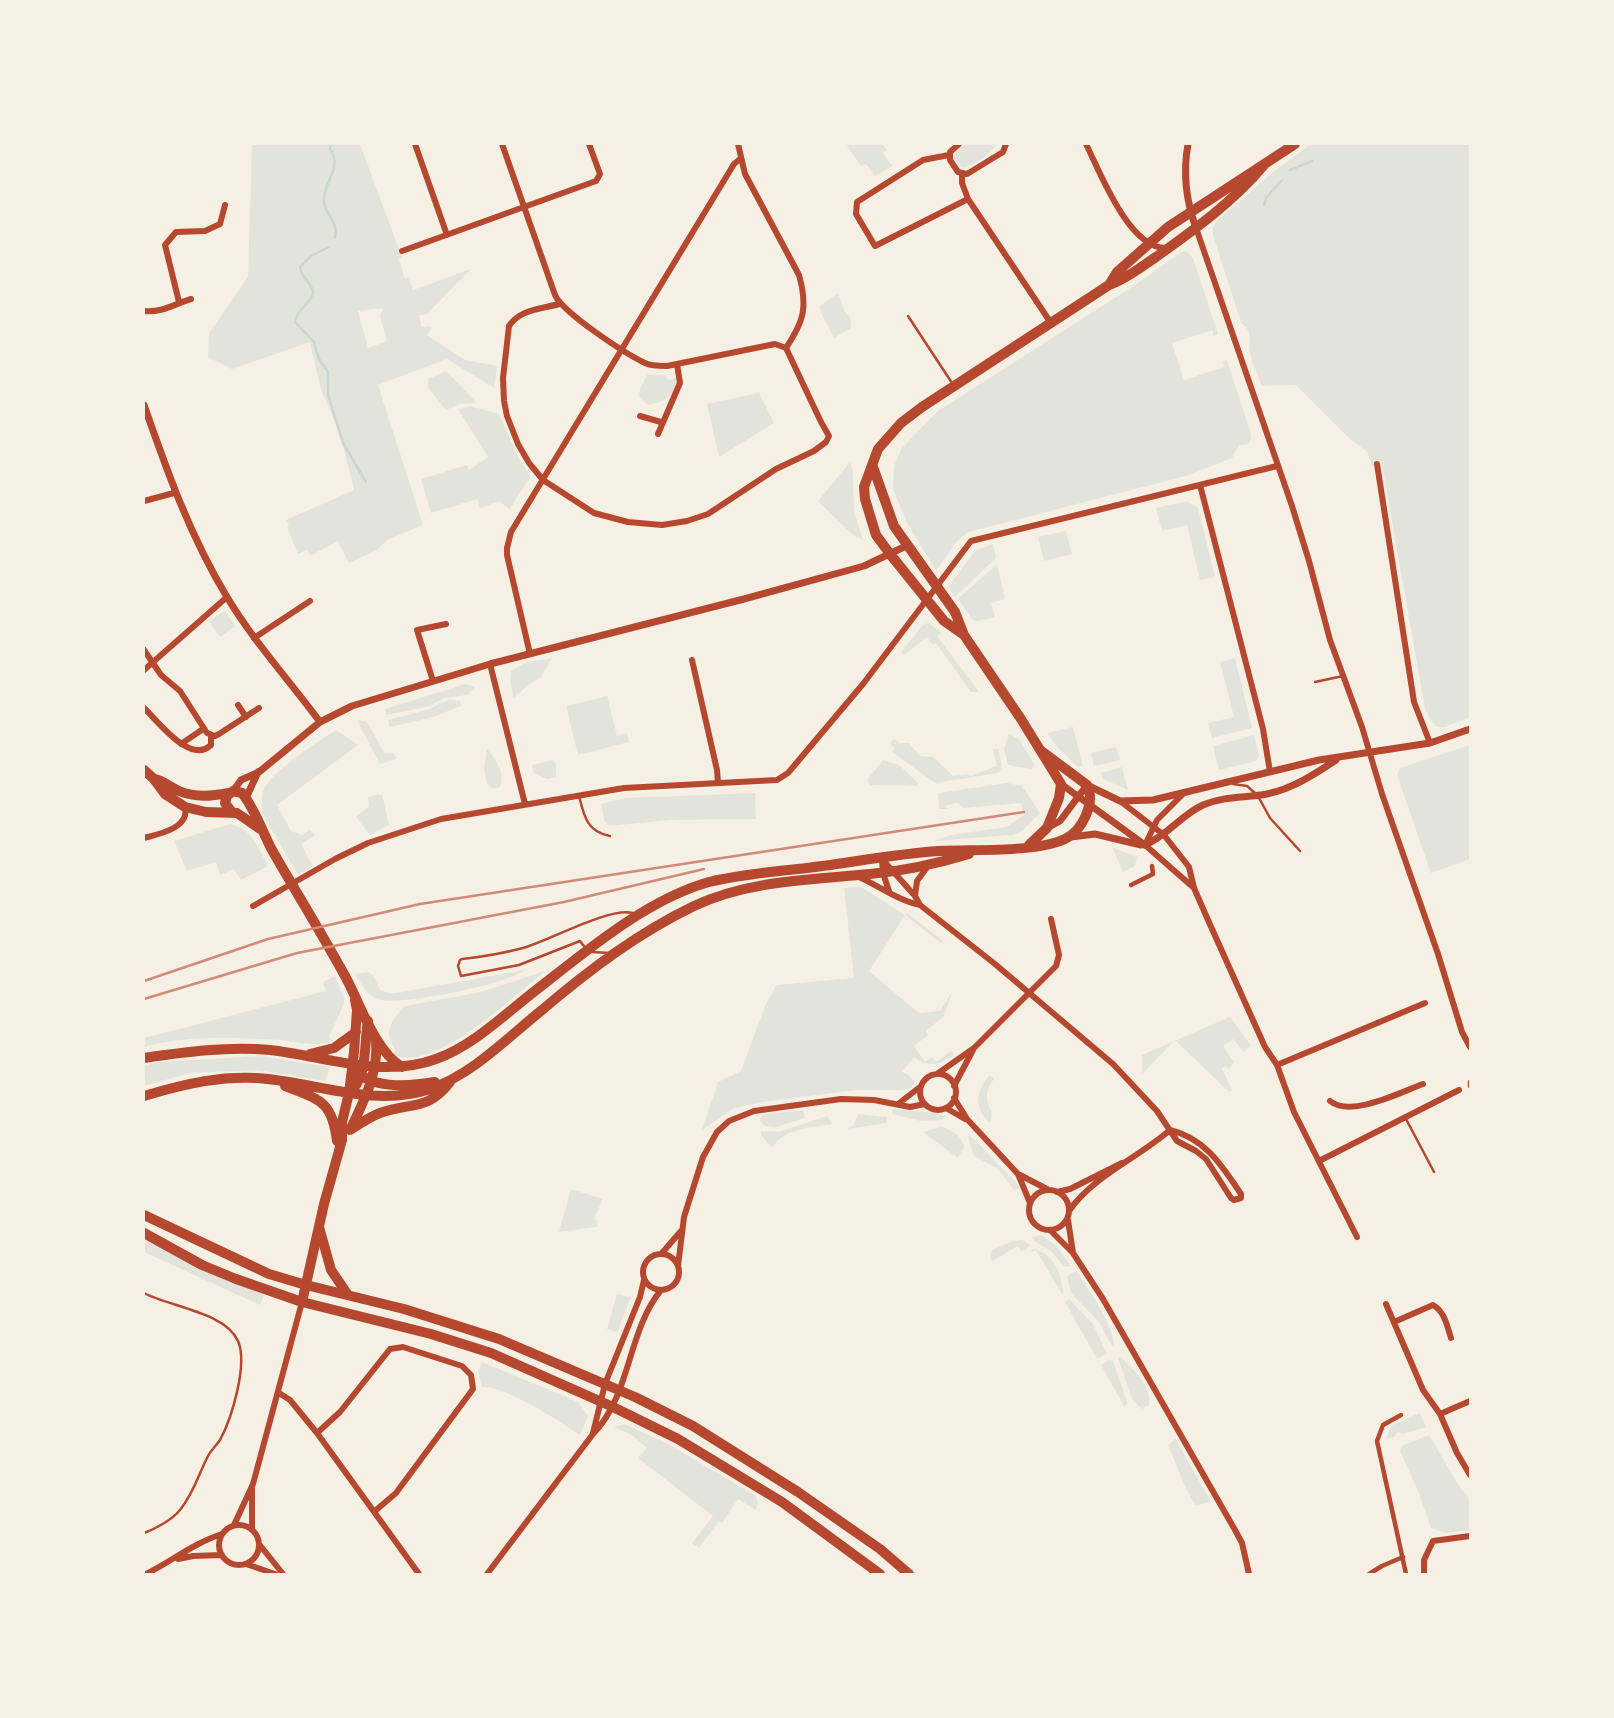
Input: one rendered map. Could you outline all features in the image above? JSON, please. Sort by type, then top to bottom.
[{"type":"main road","points":[[1109,285],[1117,272],[1147,244],[1246,173],[1264,165],[1295,144]]},
{"type":"main road","points":[[964,635],[949,626],[876,535],[864,487],[878,449],[901,423],[1169,248],[1251,181],[1264,165]]},
{"type":"main road","points":[[873,467],[891,520],[906,546],[955,612],[964,635],[1061,784],[1047,828],[1026,847]]},
{"type":"main road","points":[[144,1058],[237,1049],[305,1055],[358,1068],[403,1067],[436,1059],[465,1045],[587,950],[638,916],[688,890],[726,878],[939,851],[1026,847],[1068,837],[1089,806],[1091,795],[1087,785],[1040,750]]},
{"type":"main road","points":[[144,770],[165,794],[185,807],[206,812],[234,812],[243,810],[246,800]]},
{"type":"main road","points":[[154,779],[193,796],[239,792],[246,800],[347,979],[376,1038],[393,1060],[403,1067]]},
{"type":"main road","points":[[231,792],[225,803],[261,829]]},
{"type":"main road","points":[[350,1130],[381,1113],[427,1103],[435,1098],[453,1079],[495,1050],[613,953],[676,915],[717,896],[764,885],[887,872],[979,851]]},
{"type":"main road","points":[[354,996],[357,1010],[358,1068],[371,1080],[403,1086],[453,1079]]},
{"type":"main road","points":[[302,1302],[342,1140],[342,1122],[368,1021]]},
{"type":"main road","points":[[305,1055],[334,1048],[356,1032]]},
{"type":"main road","points":[[342,1140],[350,1130],[375,1068],[376,1038]]},
{"type":"main road","points":[[144,1096],[216,1079],[267,1079],[390,1097],[416,1093],[453,1079]]},
{"type":"main road","points":[[267,1079],[308,1095],[324,1105],[333,1116],[338,1152]]},
{"type":"main road","points":[[144,1215],[245,1264],[306,1285],[404,1309],[499,1339],[620,1390],[693,1426],[766,1472],[834,1516],[897,1570],[909,1574]]},
{"type":"main road","points":[[319,1227],[331,1270],[348,1295]]},
{"type":"main road","points":[[144,1233],[214,1269],[302,1302],[419,1331],[491,1353],[613,1407],[678,1439],[782,1502],[880,1574]]},
{"type":"street","points":[[415,144],[447,235]]},
{"type":"street","points":[[502,144],[559,303],[646,364],[667,366],[775,344],[786,348],[829,436],[827,442],[776,469],[708,514],[662,524],[628,522],[594,513],[543,480],[528,463],[507,416],[503,378],[509,326],[517,317],[559,303]]},
{"type":"street","points":[[402,251],[599,178],[589,144]]},
{"type":"street","points":[[738,144],[745,174],[799,275],[804,291],[802,322],[786,348]]},
{"type":"street","points":[[959,144],[949,155],[923,160],[857,202],[856,214],[875,246],[968,199]]},
{"type":"street","points":[[949,155],[955,168],[962,174],[971,173],[1003,152],[1006,144]]},
{"type":"street","points":[[1086,144],[1106,186],[1135,233],[1147,244],[1169,248]]},
{"type":"street","points":[[1188,144],[1185,164],[1190,212],[1310,561],[1330,640],[1438,954],[1462,1032],[1471,1047]]},
{"type":"street","points":[[530,654],[506,548],[514,525],[734,163],[740,159]]},
{"type":"street","points":[[962,174],[961,183],[968,199],[1051,323]]},
{"type":"street","points":[[179,302],[165,252],[167,240],[176,232],[205,231],[220,224],[225,205]]},
{"type":"street","points":[[144,311],[168,309],[191,299]]},
{"type":"street","points":[[658,434],[680,383],[677,364]]},
{"type":"street","points":[[144,405],[174,493],[227,597],[254,638],[320,722]]},
{"type":"street","points":[[640,415],[662,422]]},
{"type":"street","points":[[1377,464],[1414,702],[1430,743]]},
{"type":"street","points":[[253,906],[335,859],[391,834],[441,819],[624,788],[773,781],[785,776],[863,684],[967,545],[977,538],[1277,466]]},
{"type":"street","points":[[1200,485],[1268,755],[1269,772]]},
{"type":"street","points":[[144,500],[174,493]]},
{"type":"street","points":[[231,792],[241,780],[259,772],[320,722],[352,706],[490,664],[864,566],[906,546]]},
{"type":"street","points":[[144,670],[227,597]]},
{"type":"street","points":[[254,638],[310,601]]},
{"type":"street","points":[[433,681],[418,631],[446,624]]},
{"type":"street","points":[[144,650],[161,675],[180,691],[203,729],[211,735],[219,734],[259,708]]},
{"type":"street","points":[[692,660],[718,782]]},
{"type":"street","points":[[490,664],[525,804]]},
{"type":"street","points":[[238,705],[246,717]]},
{"type":"street","points":[[144,708],[161,723],[173,740],[181,744],[206,749],[211,744],[211,735]]},
{"type":"street","points":[[181,744],[203,729]]},
{"type":"street","points":[[1119,801],[1144,801],[1183,794],[1319,760],[1430,743],[1471,729]]},
{"type":"street","points":[[1068,837],[1095,834],[1145,845],[1164,835],[1187,814],[1201,806],[1221,799],[1275,792],[1299,782],[1337,759]]},
{"type":"street","points":[[246,800],[259,772]]},
{"type":"street","points":[[1061,784],[1145,845],[1194,888]]},
{"type":"street","points":[[1047,828],[1059,821],[1087,785],[1119,801],[1153,826],[1164,835],[1189,867],[1194,888],[1260,1036],[1277,1065],[1294,1112],[1357,1237]]},
{"type":"street","points":[[1145,845],[1153,826],[1183,794]]},
{"type":"street","points":[[144,838],[180,824],[185,818],[185,807]]},
{"type":"street","points":[[882,859],[887,872],[889,891]]},
{"type":"street","points":[[915,896],[917,881],[929,864]]},
{"type":"street","points":[[1131,885],[1153,874],[1152,866]]},
{"type":"street","points":[[887,872],[915,896],[920,905],[1113,1064],[1157,1111],[1177,1141],[1206,1159],[1231,1198],[1241,1198],[1241,1194],[1214,1155],[1183,1133],[1170,1130]]},
{"type":"street","points":[[855,876],[889,891],[903,901],[920,905]]},
{"type":"street","points":[[898,1104],[928,1077],[937,1074],[974,1048],[1059,961],[1051,919]]},
{"type":"street","points":[[1046,934],[1055,930]]},
{"type":"street","points":[[1277,1065],[1425,1003]]},
{"type":"street","points":[[974,1048],[954,1086],[954,1098],[967,1119],[1018,1174],[1058,1192],[1067,1200],[1067,1229],[1073,1253]]},
{"type":"street","points":[[1309,1052],[1314,1062]]},
{"type":"street","points":[[937,1074],[947,1077],[954,1086]]},
{"type":"street","points":[[1331,1101],[1338,1106],[1364,1105],[1423,1084]]},
{"type":"street","points":[[920,1087],[921,1099],[925,1104],[935,1109],[946,1108],[967,1119]]},
{"type":"street","points":[[1319,1161],[1459,1090]]},
{"type":"street","points":[[946,1108],[954,1098]]},
{"type":"street","points":[[487,1574],[593,1434],[606,1421],[620,1390],[649,1307],[661,1290],[675,1283],[679,1274],[681,1231],[707,1147],[717,1132],[729,1121],[754,1111],[841,1099],[874,1100],[910,1107],[925,1104]]},
{"type":"street","points":[[1018,1174],[1030,1203],[1032,1222],[1042,1229],[1050,1230],[1060,1227],[1089,1187],[1151,1147],[1170,1130]]},
{"type":"street","points":[[1058,1192],[1083,1184],[1105,1170],[1129,1160]]},
{"type":"street","points":[[1030,1203],[1038,1194],[1049,1190]]},
{"type":"street","points":[[1050,1230],[1073,1253],[1171,1415],[1236,1530],[1249,1574]]},
{"type":"street","points":[[662,1253],[681,1231]]},
{"type":"street","points":[[593,1434],[605,1384],[644,1280],[646,1261],[655,1254],[662,1253],[672,1257],[678,1266]]},
{"type":"street","points":[[644,1280],[651,1287],[661,1290]]},
{"type":"street","points":[[146,1574],[234,1525],[253,1484],[302,1302]]},
{"type":"street","points":[[1386,1304],[1425,1395],[1440,1414],[1457,1453],[1471,1475]]},
{"type":"street","points":[[1394,1322],[1433,1305],[1439,1308],[1451,1338]]},
{"type":"street","points":[[317,1433],[340,1412],[390,1349],[403,1347],[462,1366],[471,1376],[473,1389],[396,1493],[375,1511]]},
{"type":"street","points":[[279,1393],[289,1400],[317,1433],[419,1574]]},
{"type":"street","points":[[1440,1414],[1471,1401]]},
{"type":"street","points":[[1392,1418],[1395,1411]]},
{"type":"street","points":[[1401,1415],[1383,1425],[1377,1441],[1406,1574]]},
{"type":"street","points":[[253,1484],[252,1529],[259,1544],[283,1574]]},
{"type":"street","points":[[234,1525],[252,1529]]},
{"type":"street","points":[[222,1534],[219,1545],[222,1555],[232,1564],[246,1564],[275,1574]]},
{"type":"street","points":[[1424,1574],[1424,1560],[1433,1541],[1471,1536]]},
{"type":"street","points":[[246,1564],[256,1556],[259,1544]]},
{"type":"street","points":[[176,1559],[222,1555]]},
{"type":"street","points":[[1369,1574],[1381,1566],[1403,1558]]},
{"type":"lane","points":[[908,316],[954,387]]},
{"type":"lane","points":[[1315,682],[1343,676]]},
{"type":"lane","points":[[1224,783],[1247,786],[1257,795],[1270,818],[1300,850]]},
{"type":"lane","points":[[579,796],[589,826],[598,833],[610,836]]},
{"type":"lane","points":[[613,953],[587,950],[580,941],[519,965],[461,976],[458,966],[462,959],[523,948],[623,912],[632,912],[638,916]]},
{"type":"lane","points":[[1405,1116],[1434,1172]]},
{"type":"lane","points":[[144,1293],[203,1314],[227,1326],[238,1342],[242,1366],[233,1407],[219,1440],[208,1455],[195,1488],[178,1513],[144,1533]]},
{"type":"shaded area","points":[[252,144],[360,144],[402,257],[399,259],[405,279],[408,277],[413,290],[471,269],[427,314],[419,316],[422,327],[432,327],[427,335],[465,360],[497,366],[494,388],[447,359],[378,385],[423,525],[387,540],[378,549],[349,563],[338,541],[310,556],[307,550],[298,554],[286,520],[354,490],[340,433],[321,390],[310,342],[232,369],[208,357],[209,333],[248,277]],"holes":[[[383,308],[380,316],[387,341],[368,348],[358,311]]]},
{"type":"shaded area","points":[[846,144],[883,144],[887,150],[883,153],[892,166],[875,176],[866,164],[861,166]]},
{"type":"shaded area","points":[[965,144],[996,144],[982,159],[962,167],[954,159],[954,153]]},
{"type":"shaded area","points":[[1311,144],[1470,144],[1470,717],[1445,727],[1438,727],[1431,721],[1425,709],[1382,464],[1372,465],[1367,452],[1348,437],[1296,385],[1262,386],[1251,357],[1249,333],[1241,323],[1213,235],[1217,221],[1272,173]]},
{"type":"shaded area","points":[[1186,251],[1193,258],[1218,334],[1214,336],[1212,330],[1172,343],[1184,380],[1224,367],[1223,361],[1227,360],[1250,431],[1251,439],[1248,444],[1239,445],[1232,458],[1186,476],[968,532],[956,542],[936,571],[907,523],[893,489],[894,466],[902,448],[938,411]]},
{"type":"shaded area","points":[[838,293],[844,310],[850,317],[851,328],[834,338],[820,306]]},
{"type":"shaded area","points":[[446,371],[477,403],[459,404],[446,410],[429,389],[428,379]]},
{"type":"shaded area","points":[[647,375],[665,375],[668,380],[677,378],[675,390],[668,398],[647,405],[639,396]]},
{"type":"shaded area","points":[[759,393],[774,423],[719,457],[707,404]]},
{"type":"shaded area","points":[[470,406],[499,414],[518,457],[531,476],[509,510],[500,501],[480,508],[477,499],[431,513],[421,479],[467,465],[469,470],[488,457],[458,409]]},
{"type":"shaded area","points":[[850,462],[853,471],[854,512],[863,540],[854,536],[818,501]]},
{"type":"shaded area","points":[[1187,501],[1198,508],[1215,577],[1200,580],[1187,525],[1162,531],[1156,508]]},
{"type":"shaded area","points":[[1066,531],[1072,554],[1044,561],[1038,537]]},
{"type":"shaded area","points":[[993,544],[996,558],[955,597],[948,587],[976,550]]},
{"type":"shaded area","points":[[997,564],[1005,599],[991,603],[995,617],[973,620],[958,599]]},
{"type":"shaded area","points":[[225,611],[235,626],[220,637],[209,621]]},
{"type":"shaded area","points":[[928,623],[941,632],[937,636],[979,692],[971,692],[936,643],[933,645],[927,637],[904,655],[901,652],[923,625]]},
{"type":"shaded area","points":[[552,658],[541,677],[514,698],[510,682],[511,671],[527,662]]},
{"type":"shaded area","points":[[1235,658],[1252,728],[1212,738],[1208,723],[1234,717],[1220,662]]},
{"type":"shaded area","points":[[465,684],[475,687],[467,695],[444,698],[430,706],[386,715],[385,709]]},
{"type":"shaded area","points":[[607,696],[617,735],[627,733],[629,742],[578,755],[566,706]]},
{"type":"shaded area","points":[[450,700],[460,701],[461,706],[433,717],[390,727],[388,720],[430,709]]},
{"type":"shaded area","points":[[357,720],[367,722],[385,754],[394,753],[396,759],[380,764]]},
{"type":"shaded area","points":[[1073,727],[1083,766],[1078,767],[1047,733]]},
{"type":"shaded area","points":[[336,730],[358,745],[277,805],[291,831],[302,835],[310,830],[315,835],[301,844],[313,866],[298,875],[262,813],[263,791],[267,783],[285,766]]},
{"type":"shaded area","points":[[1009,734],[1019,739],[1035,765],[1031,769],[1008,765],[1004,749]]},
{"type":"shaded area","points":[[1254,735],[1259,756],[1256,761],[1219,770],[1213,746]]},
{"type":"shaded area","points":[[894,739],[900,743],[909,743],[920,756],[933,757],[953,776],[970,776],[997,766],[993,750],[998,748],[1002,766],[999,773],[935,783],[892,752],[895,748],[890,743]]},
{"type":"shaded area","points":[[1470,745],[1470,859],[1431,873],[1397,775],[1400,768]]},
{"type":"shaded area","points":[[1116,747],[1120,760],[1094,766],[1091,753]]},
{"type":"shaded area","points":[[487,749],[497,762],[502,777],[500,787],[493,789],[487,784],[484,769]]},
{"type":"shaded area","points":[[553,760],[556,764],[556,777],[547,779],[533,772],[532,765]]},
{"type":"shaded area","points":[[883,760],[899,765],[918,783],[917,786],[870,785],[867,780]]},
{"type":"shaded area","points":[[1122,767],[1128,790],[1103,779],[1101,773]]},
{"type":"shaded area","points":[[1007,783],[1022,786],[1040,813],[1022,831],[1012,835],[934,841],[951,835],[1006,827],[1024,815],[1021,803],[963,808],[958,803],[946,805],[947,809],[939,809],[938,793]]},
{"type":"shaded area","points":[[755,793],[756,819],[670,820],[609,826],[604,820],[601,804],[626,798]]},
{"type":"shaded area","points":[[382,794],[389,825],[370,835],[356,817],[369,806],[368,797]]},
{"type":"shaded area","points":[[230,824],[249,835],[268,866],[241,880],[234,869],[220,875],[216,862],[187,871],[174,841]]},
{"type":"shaded area","points":[[1112,847],[1137,857],[1135,866],[1123,872]]},
{"type":"shaded area","points":[[861,887],[905,915],[869,971],[919,1013],[940,1011],[952,992],[944,1016],[926,1031],[928,1035],[914,1046],[925,1062],[932,1057],[936,1062],[951,1051],[954,1055],[934,1064],[924,1063],[914,1057],[902,1072],[915,1082],[911,1088],[856,1090],[762,1102],[734,1108],[702,1130],[718,1082],[741,1071],[765,1006],[776,985],[854,978],[844,888]]},
{"type":"shaded area","points":[[907,913],[943,941],[941,943],[905,915]]},
{"type":"shaded area","points":[[525,970],[498,982],[453,993],[388,1001],[373,997],[355,974],[369,972],[380,989],[396,993]]},
{"type":"shaded area","points":[[545,971],[494,1013],[450,1043],[429,1054],[410,1058],[394,1054],[396,1051],[390,1038],[390,1027],[405,1006],[481,992]]},
{"type":"shaded area","points":[[335,976],[344,1004],[329,1037],[333,1041],[313,1044],[211,1038],[177,1040],[144,1047],[144,1038],[326,991],[323,982]]},
{"type":"shaded area","points":[[1230,1017],[1251,1045],[1244,1052],[1233,1039],[1223,1046],[1234,1062],[1228,1070],[1226,1066],[1222,1068],[1232,1090],[1229,1092],[1176,1041]]},
{"type":"shaded area","points":[[1174,1041],[1142,1074],[1142,1055]]},
{"type":"shaded area","points":[[260,1056],[330,1067],[325,1081],[257,1070],[190,1073],[144,1086],[144,1066],[159,1062]]},
{"type":"shaded area","points":[[990,1075],[994,1079],[987,1095],[992,1113],[990,1123],[981,1111],[978,1099]]},
{"type":"shaded area","points":[[893,1109],[946,1116],[942,1120],[921,1121],[892,1114]]},
{"type":"shaded area","points":[[803,1110],[805,1118],[776,1127],[765,1126],[760,1121],[761,1115]]},
{"type":"shaded area","points":[[858,1114],[887,1117],[886,1123],[847,1129],[854,1125]]},
{"type":"shaded area","points":[[827,1116],[833,1124],[791,1132],[772,1148],[761,1135],[761,1131],[779,1132]]},
{"type":"shaded area","points":[[941,1127],[953,1131],[961,1139],[964,1147],[958,1158],[923,1132]]},
{"type":"shaded area","points":[[970,1135],[1021,1188],[1014,1190],[998,1169],[974,1156],[968,1137]]},
{"type":"shaded area","points":[[571,1189],[603,1199],[594,1218],[598,1222],[596,1227],[559,1232]]},
{"type":"shaded area","points":[[1042,1235],[1056,1246],[1071,1266],[1064,1267],[1052,1252],[1031,1237]]},
{"type":"shaded area","points":[[144,1240],[264,1295],[260,1305],[144,1252]]},
{"type":"shaded area","points":[[1023,1240],[1030,1245],[1022,1252],[1018,1246],[992,1261],[992,1250]]},
{"type":"shaded area","points":[[1033,1249],[1041,1251],[1047,1255],[1056,1267],[1063,1296],[1036,1250],[1030,1253]]},
{"type":"shaded area","points":[[1076,1271],[1111,1330],[1114,1347],[1099,1322],[1071,1293],[1067,1276]]},
{"type":"shaded area","points":[[617,1294],[631,1297],[617,1332],[607,1329]]},
{"type":"shaded area","points":[[1069,1299],[1093,1324],[1107,1354],[1097,1359],[1065,1302]]},
{"type":"shaded area","points":[[1121,1357],[1141,1379],[1148,1392],[1149,1405],[1142,1409],[1132,1399],[1118,1358]]},
{"type":"shaded area","points":[[1109,1360],[1113,1361],[1128,1404],[1124,1406],[1101,1365]]},
{"type":"shaded area","points":[[482,1362],[578,1402],[588,1416],[580,1435],[518,1398],[482,1387],[478,1372]]},
{"type":"shaded area","points":[[1420,1413],[1426,1427],[1403,1434],[1398,1432],[1394,1437],[1386,1439],[1392,1425]]},
{"type":"shaded area","points":[[624,1424],[668,1444],[756,1496],[756,1510],[738,1499],[722,1523],[719,1521],[699,1548],[692,1543],[713,1516],[638,1458],[647,1448],[632,1435],[614,1427]]},
{"type":"shaded area","points":[[1429,1435],[1459,1486],[1470,1499],[1470,1530],[1446,1533],[1431,1528],[1400,1451],[1402,1446]]},
{"type":"shaded area","points":[[1175,1438],[1211,1502],[1196,1505],[1191,1498],[1168,1446]]},
{"type":"waterway","points":[[331,144],[330,149],[335,161],[324,202],[335,226],[335,238]]},
{"type":"waterway","points":[[1290,170],[1312,161]]},
{"type":"waterway","points":[[1264,205],[1266,198],[1282,180]]},
{"type":"waterway","points":[[329,247],[311,256],[300,267],[313,293],[295,322],[314,342],[319,359],[328,372],[328,395],[343,443],[366,482]]},
{"type":"railway","points":[[144,981],[268,939],[420,904],[1024,812]]},
{"type":"railway","points":[[144,999],[297,953],[564,902],[704,869]]}]
